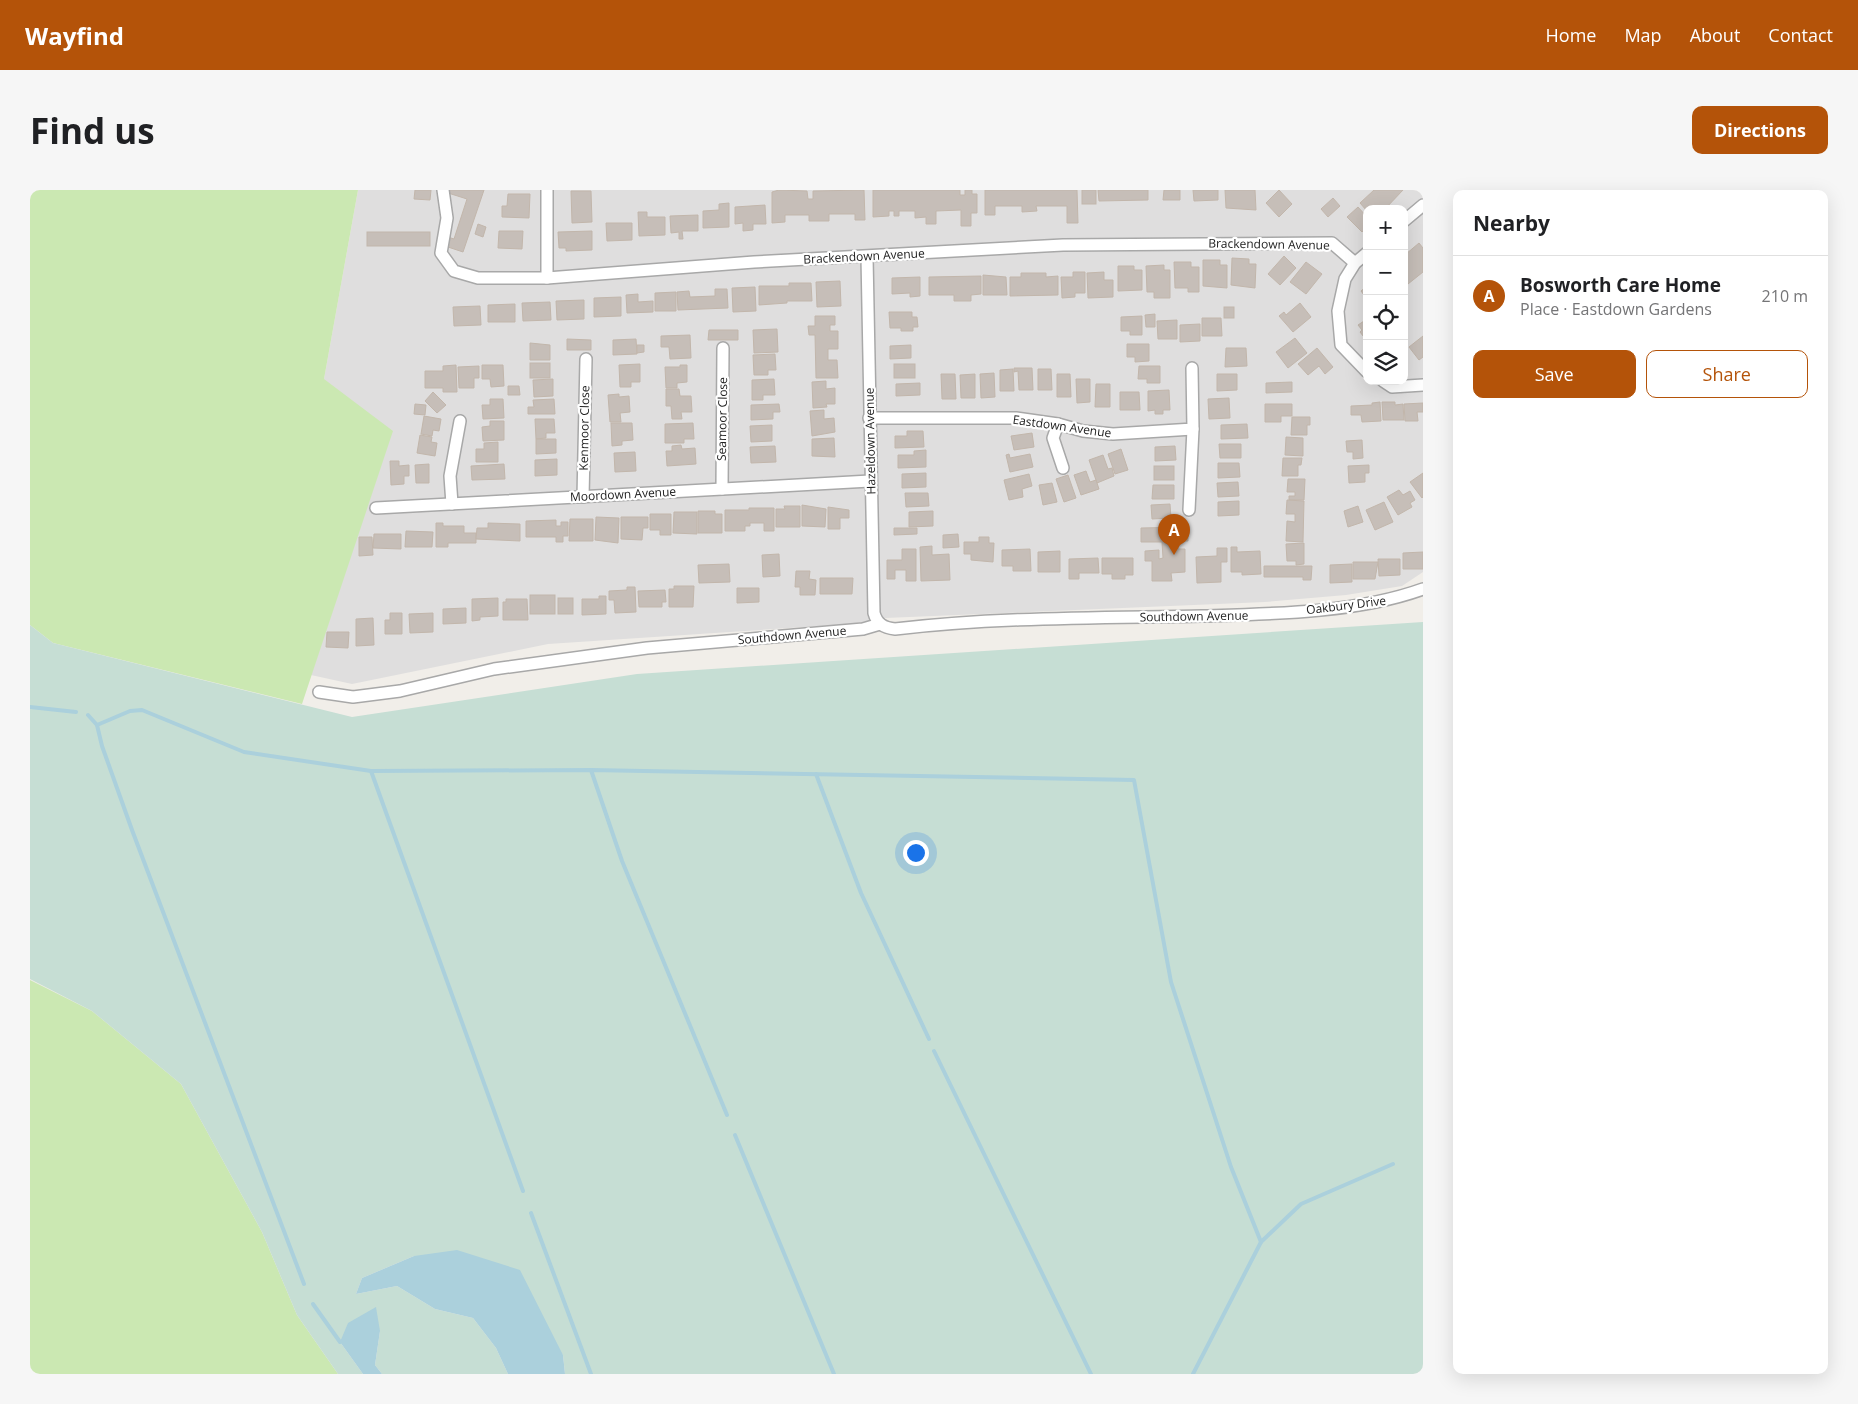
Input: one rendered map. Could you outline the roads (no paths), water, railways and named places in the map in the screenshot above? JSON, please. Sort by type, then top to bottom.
[{"type":"street","name":"Brackendown Avenue","points":[[443,190],[447,218],[441,253],[454,271],[478,278],[547,278],[754,262],[1063,245],[1332,243],[1355,262]]},
{"type":"street","points":[[547,190],[547,278]]},
{"type":"street","points":[[1408,218],[1423,205]]},
{"type":"street","points":[[1363,256],[1355,262],[1345,280],[1338,311],[1341,345],[1363,368]]},
{"type":"street","name":"Hazeldown Avenue","points":[[867,257],[874,613],[880,624]]},
{"type":"street","name":"Seamoor Close","points":[[722,489],[723,348]]},
{"type":"street","name":"Kenmoor Close","points":[[583,497],[586,359]]},
{"type":"street","points":[[1189,510],[1193,429],[1192,368]]},
{"type":"street","points":[[1389,385],[1392,387],[1423,385]]},
{"type":"street","name":"Eastdown Avenue","points":[[869,418],[1016,418],[1058,424],[1083,431],[1113,434],[1193,429]]},
{"type":"street","points":[[452,504],[450,476],[460,421]]},
{"type":"street","points":[[1058,424],[1053,438],[1062,468]]},
{"type":"street","name":"Moordown Avenue","points":[[376,508],[870,481]]},
{"type":"street","name":"Oakbury Drive","points":[[1267,614],[1375,602],[1423,589]]},
{"type":"street","name":"Southdown Avenue","points":[[319,692],[353,697],[400,691],[494,669],[554,660],[647,648],[863,629],[880,624],[886,628],[895,629],[990,620],[1267,614]]},
{"type":"water","points":[[457,1250],[520,1270],[563,1355],[565,1374],[508,1374],[496,1348],[473,1318],[435,1309],[397,1286],[356,1294],[362,1278],[414,1256]]},
{"type":"water","points":[[376,1307],[380,1331],[375,1365],[382,1374],[363,1374],[340,1342],[348,1323]]},
{"type":"waterway","points":[[30,707],[76,712]]},
{"type":"waterway","points":[[97,725],[130,711],[142,710],[244,752],[371,771],[591,770],[1134,780],[1171,982],[1231,1167],[1261,1242]]},
{"type":"waterway","points":[[88,715],[97,725],[102,746],[132,830],[304,1284]]},
{"type":"waterway","points":[[591,770],[622,861],[727,1115]]},
{"type":"waterway","points":[[371,771],[523,1191]]},
{"type":"waterway","points":[[816,774],[861,893],[929,1039]]},
{"type":"waterway","points":[[934,1051],[1091,1374]]},
{"type":"waterway","points":[[735,1135],[834,1374]]},
{"type":"waterway","points":[[1193,1374],[1261,1242],[1301,1204],[1393,1164]]},
{"type":"waterway","points":[[531,1213],[591,1374]]},
{"type":"waterway","points":[[313,1304],[340,1342]]},
{"type":"place","name":"Bosworth Care Home","points":[[1174,555]]}]
